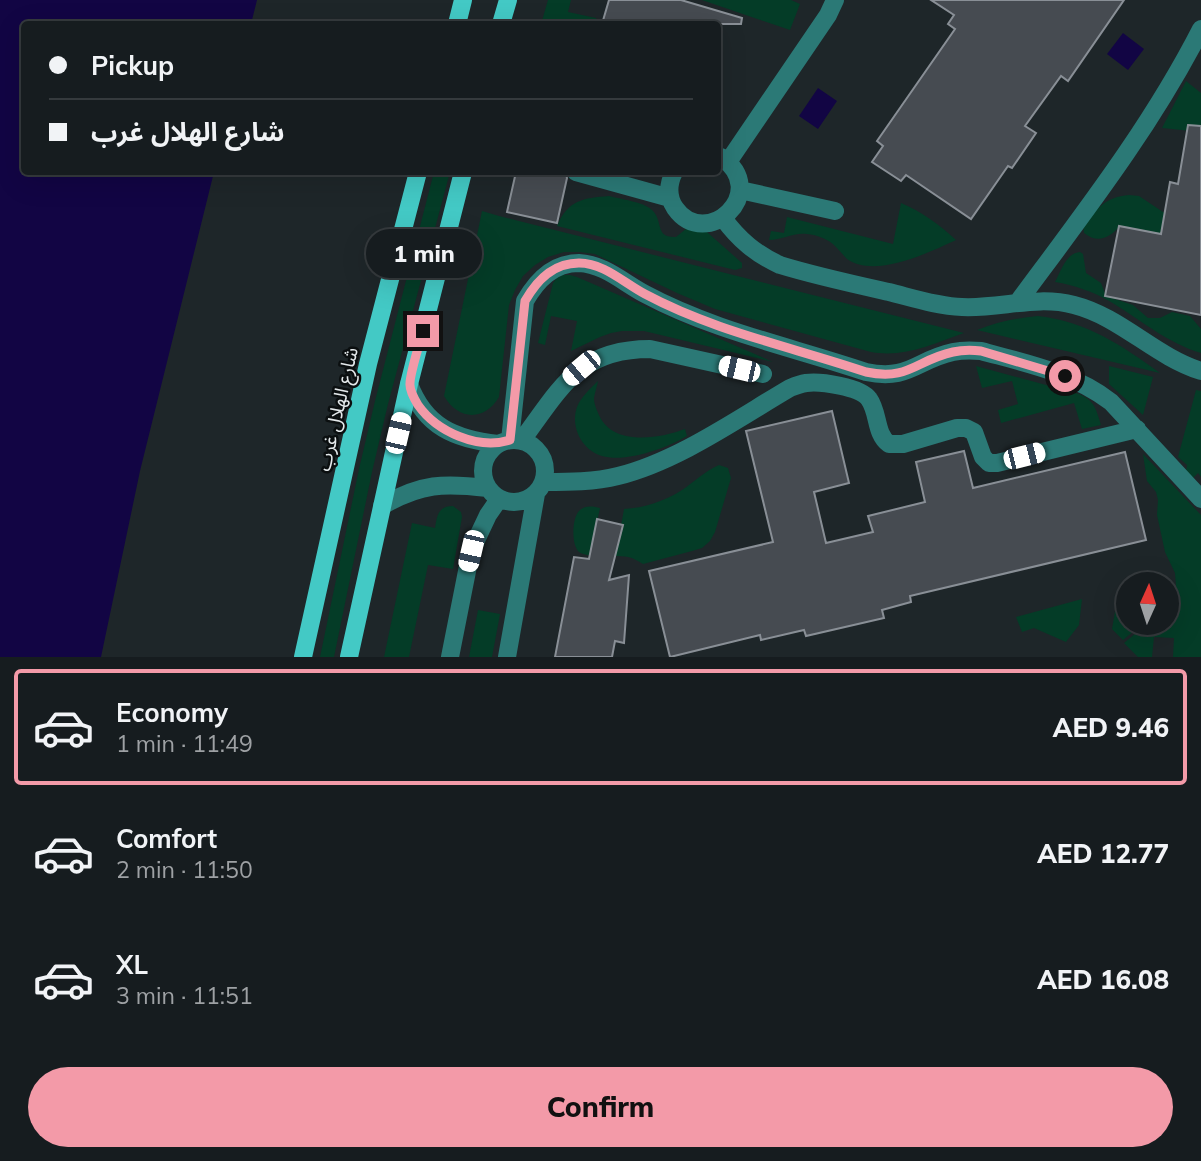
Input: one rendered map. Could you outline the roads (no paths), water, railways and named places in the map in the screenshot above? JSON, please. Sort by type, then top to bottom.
[{"type":"main road","points":[[458,21],[463,0]]},
{"type":"main road","points":[[502,21],[508,0]]},
{"type":"main road","name":"شارع الهلال غرب","points":[[303,657],[368,365],[417,175]]},
{"type":"main road","points":[[349,657],[410,384],[462,175]]},
{"type":"lane","points":[[673,175],[669,189],[670,198],[678,212],[692,221],[708,223],[723,218],[732,210],[740,190],[735,170],[723,159],[828,15],[835,0]]},
{"type":"lane","points":[[1018,302],[1163,98],[1201,29]]},
{"type":"lane","points":[[587,175],[670,198]]},
{"type":"lane","points":[[740,190],[835,211]]},
{"type":"lane","points":[[723,218],[734,233],[763,257],[798,271],[942,305],[979,308],[1018,302],[1073,304],[1096,312],[1171,358],[1201,371]]},
{"type":"lane","points":[[510,441],[525,301],[533,286],[545,274],[576,263],[593,265],[674,309],[706,321],[879,375],[904,373],[939,356],[967,350],[981,351],[1081,382],[1111,402],[1201,499]]},
{"type":"lane","points":[[450,657],[471,551],[488,515],[493,494],[483,476],[483,464],[488,452],[510,441],[567,380],[596,359],[613,352],[632,349],[650,349],[763,374]]},
{"type":"lane","points":[[845,387],[850,367]]},
{"type":"lane","points":[[382,506],[416,489],[440,485],[464,486],[512,502],[525,501],[540,488],[618,476],[653,465],[686,449],[798,384],[816,382],[859,391],[868,397],[882,438],[889,444],[903,444],[957,428],[966,428],[974,432],[983,457],[989,463],[1137,429]]},
{"type":"lane","points":[[410,384],[415,400],[436,425],[476,442],[510,441],[534,447],[542,457],[546,470],[540,488],[507,657]]}]
